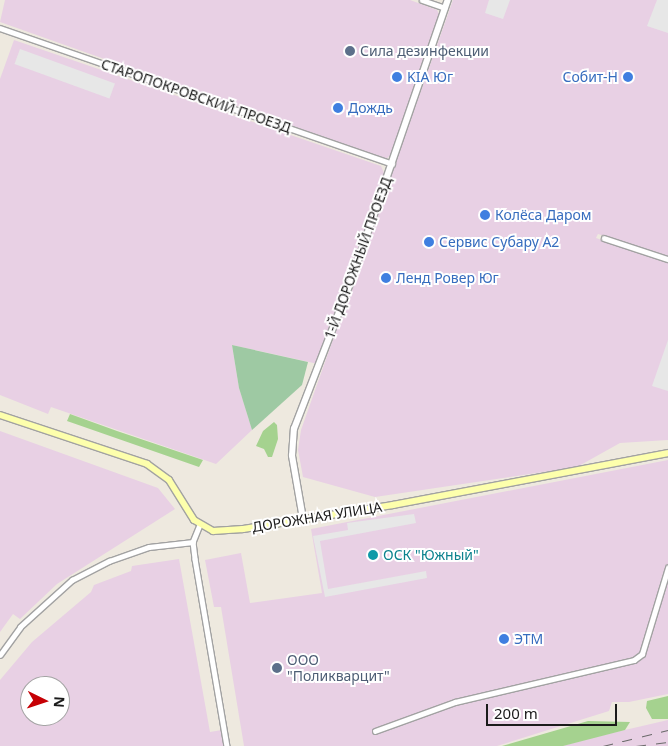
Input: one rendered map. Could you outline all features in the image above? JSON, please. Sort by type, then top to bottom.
[{"type":"main road","points":[[0,415],[147,464],[169,480],[200,525]]},
{"type":"main road","name":"ДОРОЖНАЯ УЛИЦА","points":[[200,525],[224,531],[302,519],[578,472],[668,453]]},
{"type":"street","points":[[422,0],[445,8]]},
{"type":"street","name":"1-Й ДОРОЖНЫЙ ПРОЕЗД","points":[[302,519],[292,456],[294,428],[392,164],[448,0]]},
{"type":"street","name":"СТАРОПОКРОВСКИЙ ПРОЕЗД","points":[[0,28],[392,164]]},
{"type":"street","points":[[604,238],[668,259]]},
{"type":"street","points":[[200,525],[193,542],[227,746]]},
{"type":"street","points":[[0,654],[20,627],[72,580],[109,560],[149,547],[193,542]]},
{"type":"street","points":[[375,731],[455,702],[634,660],[642,654],[668,568]]},
{"type":"shaded area","points":[[5,0],[410,0],[437,10],[439,14],[392,154],[386,159],[0,22]]},
{"type":"shaded area","points":[[453,0],[668,0],[668,256],[598,234],[596,238],[668,263],[668,440],[620,443],[577,467],[375,497],[303,477],[298,450],[301,430]]},
{"type":"shaded area","points":[[489,0],[510,0],[503,19],[485,13]]},
{"type":"shaded area","points":[[657,0],[668,0],[668,33],[647,26]]},
{"type":"shaded area","points":[[14,40],[381,166],[384,173],[318,364],[232,345],[239,388],[252,430],[216,464],[51,407],[48,414],[0,395],[0,79]]},
{"type":"shaded area","points":[[20,49],[115,84],[109,99],[15,64]]},
{"type":"shaded area","points":[[668,340],[668,391],[652,386]]},
{"type":"shaded area","points":[[0,431],[158,488],[175,509],[57,584],[20,619],[13,614],[0,632]]},
{"type":"shaded area","points":[[668,460],[668,694],[629,702],[612,702],[609,711],[497,746],[244,746],[221,607],[214,607],[205,560],[241,553],[250,603],[322,593],[311,529]]},
{"type":"shaded area","points":[[414,514],[416,523],[320,541],[328,589],[426,571],[427,578],[325,597],[313,536],[348,530],[347,523]]},
{"type":"shaded area","points":[[179,559],[210,732],[222,730],[226,746],[0,746],[0,680],[32,642],[91,592],[94,585],[131,571],[132,566]]},
{"type":"shaded area","points":[[668,720],[668,746],[562,746],[599,736]]},
{"type":"green space","points":[[232,345],[308,362],[302,385],[252,430],[239,388]]},
{"type":"green space","points":[[70,414],[203,460],[199,467],[67,421]]},
{"type":"green space","points":[[274,422],[277,425],[278,439],[272,457],[268,457],[264,449],[256,446],[263,431]]},
{"type":"green space","points":[[668,696],[668,719],[652,719],[646,708],[647,701]]},
{"type":"green space","points":[[588,721],[630,722],[625,730],[563,746],[502,746]]},
{"type":"railway","points":[[603,746],[668,730]]},
{"type":"railway","points":[[636,746],[668,742]]},
{"type":"place","name":"Сила дезинфекции","points":[[350,51]]},
{"type":"place","name":"KIA Юг","points":[[397,77]]},
{"type":"place","name":"Собит-Н","points":[[628,77]]},
{"type":"place","name":"Дождь","points":[[338,108]]},
{"type":"place","name":"Колёса Даром","points":[[485,215]]},
{"type":"place","name":"Сервис Субару А2","points":[[429,242]]},
{"type":"place","name":"Ленд Ровер Юг","points":[[386,278]]},
{"type":"place","name":"ОСК \"Южный\"","points":[[373,555]]},
{"type":"place","name":"ЭТМ","points":[[504,639]]},
{"type":"place","name":"ООО \"Поликварцит\"","points":[[277,668]]}]
